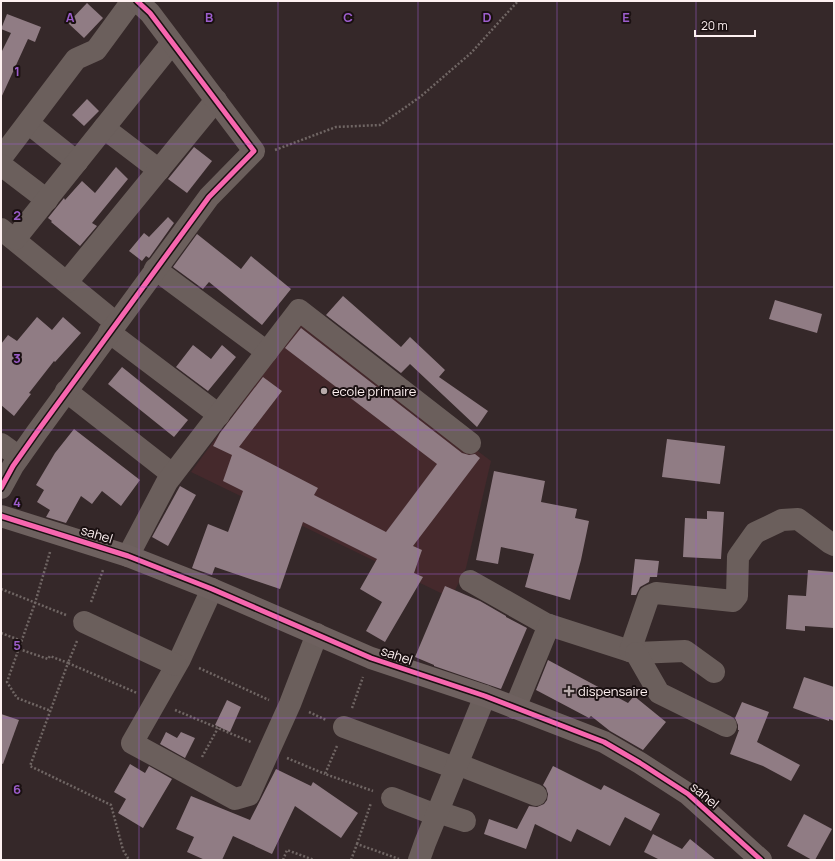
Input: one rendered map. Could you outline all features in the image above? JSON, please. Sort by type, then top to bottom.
[{"type":"street","points":[[1,158],[76,59],[96,50],[132,1]]},
{"type":"street","points":[[1,488],[19,458],[66,391],[208,197],[254,151],[150,13],[137,1]]},
{"type":"street","points":[[172,43],[47,200],[8,234],[67,282],[113,328],[218,415]]},
{"type":"street","points":[[67,282],[216,100]]},
{"type":"street","points":[[28,123],[77,162]]},
{"type":"street","points":[[104,128],[159,170]]},
{"type":"street","points":[[1,165],[47,200]]},
{"type":"street","points":[[156,269],[266,352]]},
{"type":"street","points":[[128,556],[172,474],[299,310],[470,443]]},
{"type":"street","points":[[66,391],[172,474]]},
{"type":"street","points":[[1,444],[19,458]]},
{"type":"street","name":"sahel","points":[[1,516],[128,556],[212,589],[371,658],[485,696],[604,742],[688,794],[761,860]]},
{"type":"street","points":[[726,726],[659,693],[633,652],[649,596],[656,592],[733,601],[737,596],[738,557],[755,533],[782,520],[798,518],[834,545]]},
{"type":"street","points":[[470,581],[549,625],[633,652],[685,651],[714,672]]},
{"type":"street","points":[[212,589],[178,662],[132,743],[235,799],[249,795],[289,706],[317,634]]},
{"type":"street","points":[[84,622],[178,662]]},
{"type":"street","points":[[515,708],[549,625]]},
{"type":"street","points":[[419,860],[485,696]]},
{"type":"street","points":[[344,727],[536,795]]},
{"type":"street","points":[[382,799],[465,821]]},
{"type":"path","points":[[254,151],[271,151],[336,127],[380,125],[420,97],[471,53],[518,1]]},
{"type":"path","points":[[51,711],[17,698],[7,682],[35,603],[56,533]]},
{"type":"path","points":[[1,590],[84,622]]},
{"type":"path","points":[[1,633],[22,641]]},
{"type":"path","points":[[19,649],[48,659],[50,656],[68,663],[30,766],[111,805],[123,850],[129,860]]},
{"type":"path","points":[[178,662],[344,727]]},
{"type":"path","points":[[192,776],[218,728]]},
{"type":"path","points":[[351,860],[357,844],[382,799]]},
{"type":"path","points":[[357,844],[400,860]]},
{"type":"path","points":[[283,860],[287,850],[314,860]]},
{"type":"shaded area","name":"ecole primaire","points":[[303,320],[491,461],[466,568],[451,598],[191,472]]},
{"type":"building","points":[[87,3],[103,18],[84,38],[68,23]]},
{"type":"building","points":[[7,14],[41,27],[35,42],[28,39],[1,98],[1,53],[11,33],[1,29]]},
{"type":"building","points":[[87,99],[99,111],[84,126],[72,115]]},
{"type":"building","points":[[194,147],[212,161],[187,193],[168,179]]},
{"type":"building","points":[[116,167],[128,179],[92,223],[97,226],[80,246],[48,218],[64,198],[65,200],[82,181],[95,193]]},
{"type":"building","points":[[168,217],[174,223],[149,258],[146,256],[142,261],[129,251],[144,233],[149,237]]},
{"type":"building","points":[[197,234],[241,269],[251,256],[291,289],[262,325],[209,282],[203,289],[173,267]]},
{"type":"building","points":[[343,296],[401,347],[410,337],[445,370],[439,377],[488,411],[477,427],[410,364],[401,373],[326,315]]},
{"type":"building","points":[[775,300],[822,314],[817,333],[769,319]]},
{"type":"building","points":[[37,317],[52,330],[63,317],[81,333],[55,362],[54,361],[29,393],[31,394],[14,416],[1,405],[1,344],[8,335],[17,341]]},
{"type":"building","points":[[301,328],[462,453],[469,455],[475,454],[480,458],[413,546],[422,550],[414,573],[423,577],[385,642],[366,631],[382,602],[360,589],[377,559],[303,522],[280,589],[215,567],[212,575],[192,568],[208,524],[228,532],[243,491],[223,481],[232,455],[213,446],[220,433],[263,377],[282,391],[239,447],[318,488],[314,495],[386,532],[437,464],[285,348]]},
{"type":"building","points":[[193,345],[211,359],[222,345],[236,357],[208,391],[176,367]]},
{"type":"building","points":[[122,367],[188,420],[174,437],[108,384]]},
{"type":"building","points":[[74,429],[140,480],[121,506],[102,491],[92,504],[81,496],[66,523],[46,517],[50,510],[37,502],[44,490],[36,485],[55,453]]},
{"type":"building","points":[[667,439],[725,446],[720,484],[662,477]]},
{"type":"building","points":[[494,471],[545,481],[541,502],[577,509],[575,518],[589,521],[581,560],[570,600],[525,587],[534,554],[501,547],[498,564],[476,560]]},
{"type":"building","points":[[180,486],[196,495],[168,546],[152,537]]},
{"type":"building","points":[[707,511],[724,512],[721,559],[683,557],[685,518],[707,519]]},
{"type":"building","points":[[635,559],[659,561],[657,577],[650,577],[649,582],[640,587],[636,595],[631,595]]},
{"type":"building","points":[[808,570],[834,572],[834,628],[805,626],[805,631],[786,629],[788,595],[806,596]]},
{"type":"building","points":[[445,586],[480,601],[527,628],[501,689],[434,666],[415,657]]},
{"type":"building","points":[[548,660],[628,703],[634,696],[666,722],[643,750],[610,731],[591,716],[589,718],[536,690]]},
{"type":"building","points":[[804,677],[834,687],[834,721],[829,719],[829,721],[793,708]]},
{"type":"building","points":[[227,700],[241,707],[230,732],[215,725]]},
{"type":"building","points":[[742,702],[769,712],[757,742],[800,765],[791,781],[763,766],[730,754],[739,730],[735,718]]},
{"type":"building","points":[[1,714],[19,720],[3,764],[1,763]]},
{"type":"building","points":[[166,732],[177,738],[181,732],[195,738],[185,758],[160,744]]},
{"type":"building","points":[[130,764],[145,773],[149,766],[172,779],[143,828],[118,813],[126,799],[114,792]]},
{"type":"building","points":[[553,766],[601,790],[604,785],[660,814],[651,831],[625,817],[610,846],[577,829],[571,842],[535,824],[526,849],[484,834],[489,819],[517,829],[529,806],[537,807],[544,804],[547,800],[548,794],[543,785]]},
{"type":"building","points":[[276,769],[311,786],[313,782],[358,813],[341,838],[295,806],[272,854],[233,836],[222,860],[205,860],[187,852],[194,837],[176,829],[191,796],[250,820]]},
{"type":"building","points":[[804,814],[832,829],[815,860],[812,860],[787,846]]},
{"type":"building","points":[[653,834],[682,849],[690,839],[716,860],[660,860],[644,852]]},
{"type":"cycle path","points":[[1,488],[13,466],[37,432],[209,197],[254,151],[150,13],[137,1]]},
{"type":"cycle path","points":[[1,516],[128,556],[212,589],[371,658],[485,696],[604,742],[688,794],[761,860]]},
{"type":"place","name":"ecole primaire","points":[[324,391]]},
{"type":"place","name":"dispensaire","points":[[569,691]]}]
